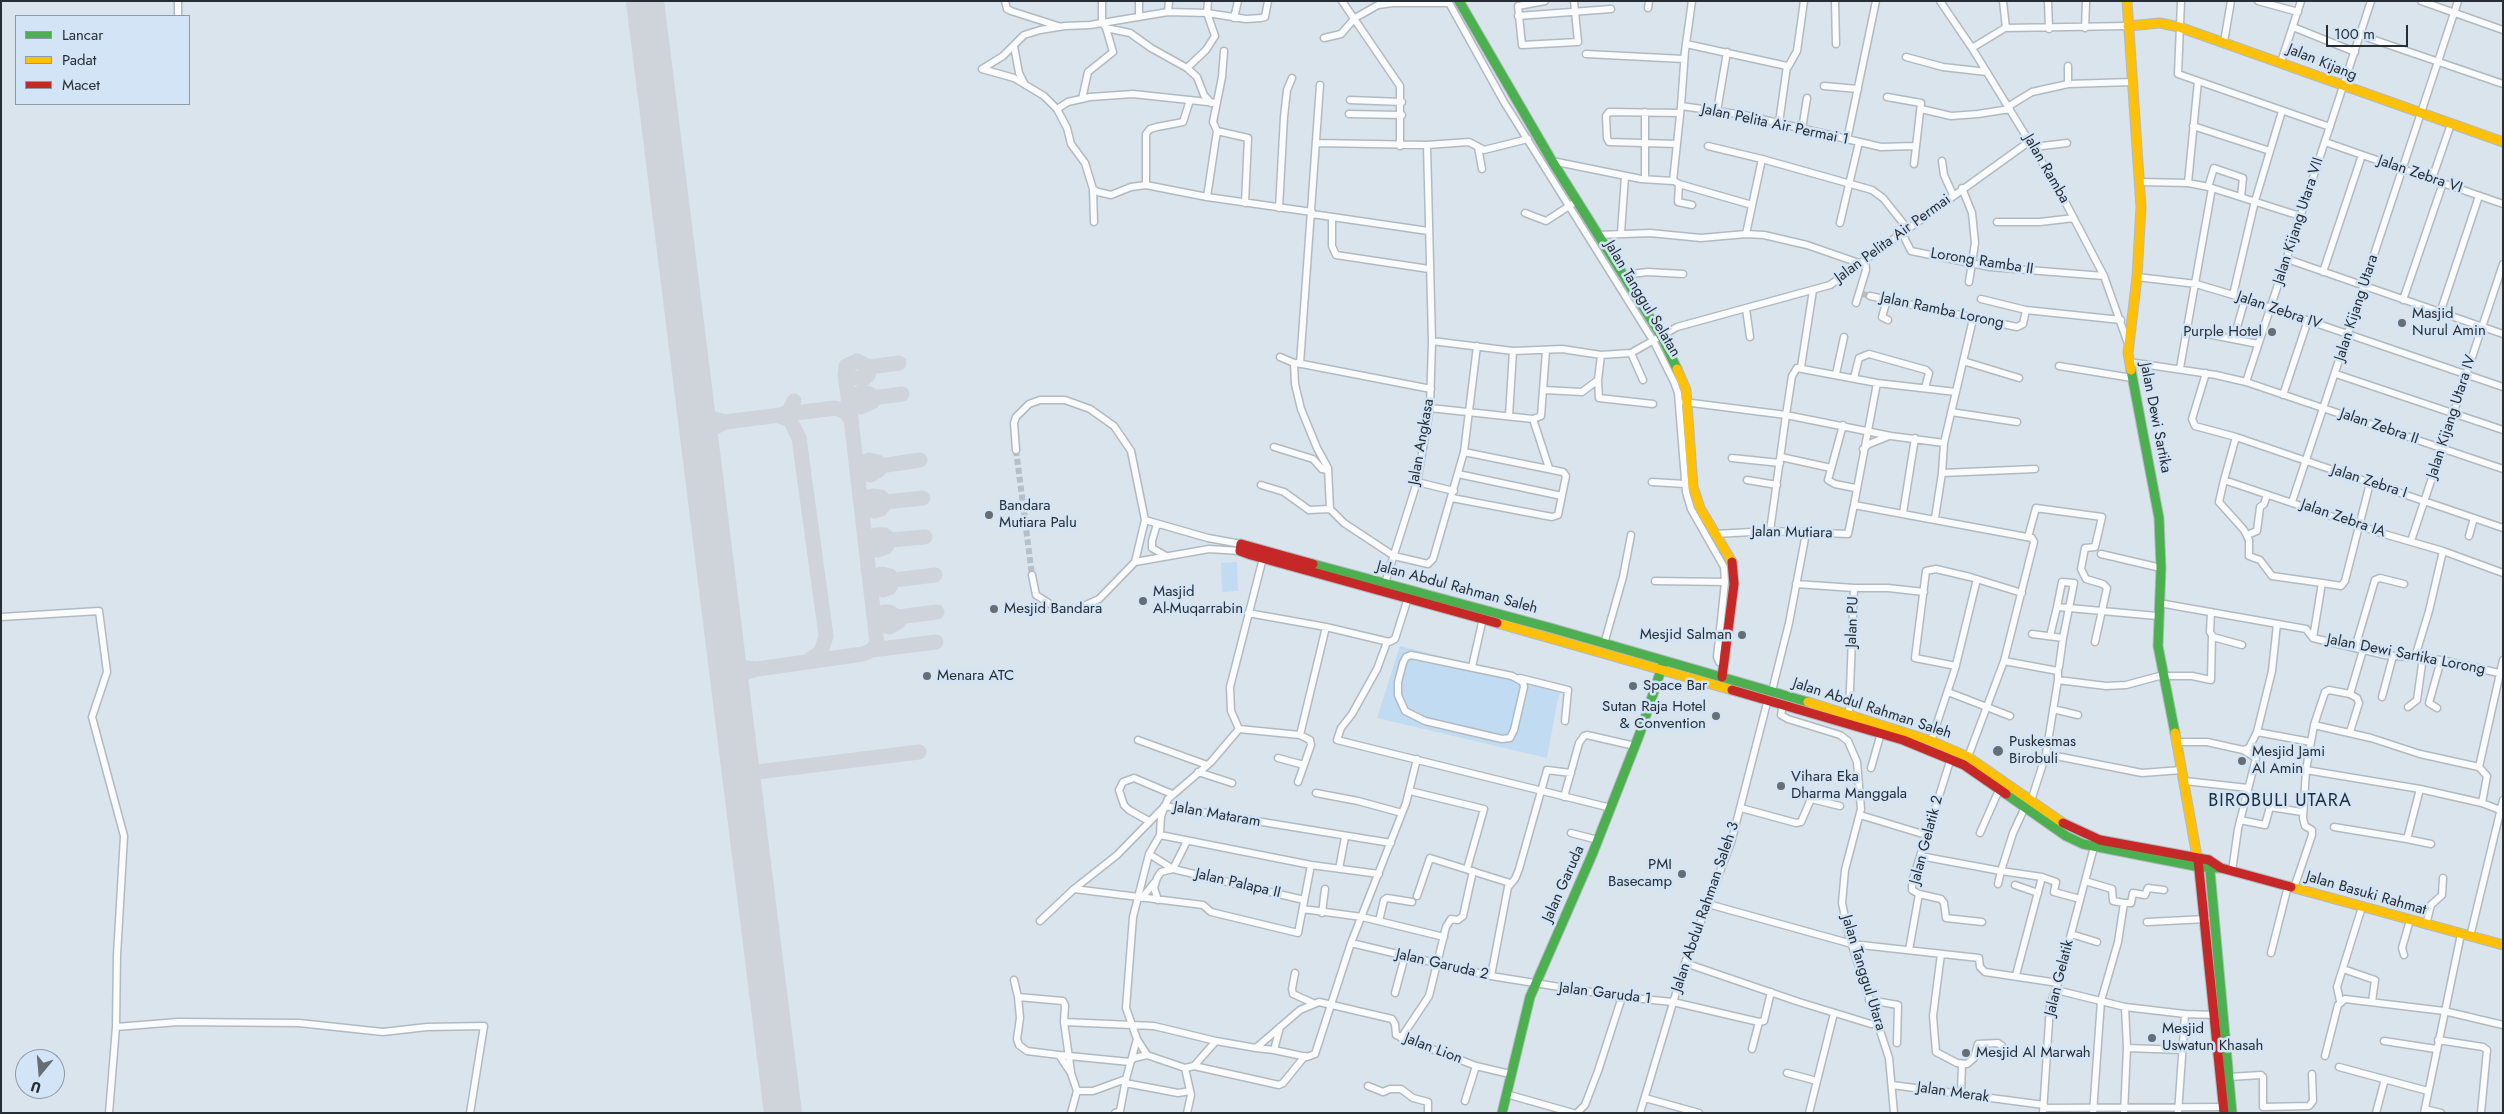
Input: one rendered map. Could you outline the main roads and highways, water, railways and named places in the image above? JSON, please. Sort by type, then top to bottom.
[{"type":"main road","name":"Jalan Tanggul Selatan","points":[[1459,1],[1552,160],[1573,204],[1598,235],[1618,273],[1683,382],[1683,402],[1693,487],[1700,508],[1730,557],[1734,573],[1722,677]]},
{"type":"main road","name":"Jalan Dewi Sartika","points":[[2126,1],[2140,182],[2141,236],[2128,347],[2129,362],[2160,518],[2161,568],[2158,646],[2196,837]]},
{"type":"main road","name":"Jalan Kijang","points":[[2128,26],[2160,23],[2179,27],[2281,62],[2343,87],[2503,142]]},
{"type":"main road","name":"Jalan Abdul Rahman Saleh","points":[[2210,864],[2197,857],[2086,836],[2028,804],[1999,790],[1951,758],[1824,711],[1770,695],[1663,665],[1539,629],[1385,583],[1345,576],[1263,558],[1241,547],[1345,576],[1408,598],[1483,618],[1539,629],[1604,644],[1663,665],[1722,677],[1770,695],[1783,704],[1824,711],[1849,714],[1931,741],[1968,757],[2028,804],[2066,836],[2094,847],[2200,867],[2210,864]]},
{"type":"main road","name":"Jalan Garuda","points":[[1502,1113],[1510,1074],[1534,984],[1611,808],[1663,665]]},
{"type":"main road","points":[[2196,837],[2206,919],[2224,1110]]},
{"type":"main road","points":[[2196,837],[2210,864],[2232,1113]]},
{"type":"main road","name":"Jalan Basuki Rahmat","points":[[2210,864],[2466,936],[2502,944]]},
{"type":"tunnel","points":[[1862,294],[1870,296]]},
{"type":"tunnel","points":[[1016,450],[1032,575]]},
{"type":"place","name":"Masjid Nurul Amin","points":[[2402,323]]},
{"type":"place","name":"Purple Hotel","points":[[2272,332]]},
{"type":"place","name":"Bandara Mutiara Palu","points":[[989,515]]},
{"type":"place","name":"Masjid Al-Muqarrabin","points":[[1143,601]]},
{"type":"place","name":"Mesjid Bandara","points":[[994,609]]},
{"type":"place","name":"Mesjid Salman","points":[[1742,635]]},
{"type":"place","name":"Menara ATC","points":[[927,676]]},
{"type":"place","name":"Space Bar","points":[[1633,686]]},
{"type":"place","name":"Sutan Raja Hotel & Convention","points":[[1716,716]]},
{"type":"place","name":"Puskesmas Birobuli","points":[[1998,751]]},
{"type":"place","name":"Mesjid Jami Al Amin","points":[[2242,761]]},
{"type":"place","name":"Vihara Eka Dharma Manggala","points":[[1781,786]]},
{"type":"place","name":"PMI Basecamp","points":[[1682,874]]},
{"type":"place","name":"Mesjid Uswatun Khasah","points":[[2152,1038]]},
{"type":"place","name":"Mesjid Al Marwah","points":[[1966,1053]]},
{"type":"district","name":"BIROBULI UTARA","points":[[2280,802]]}]
